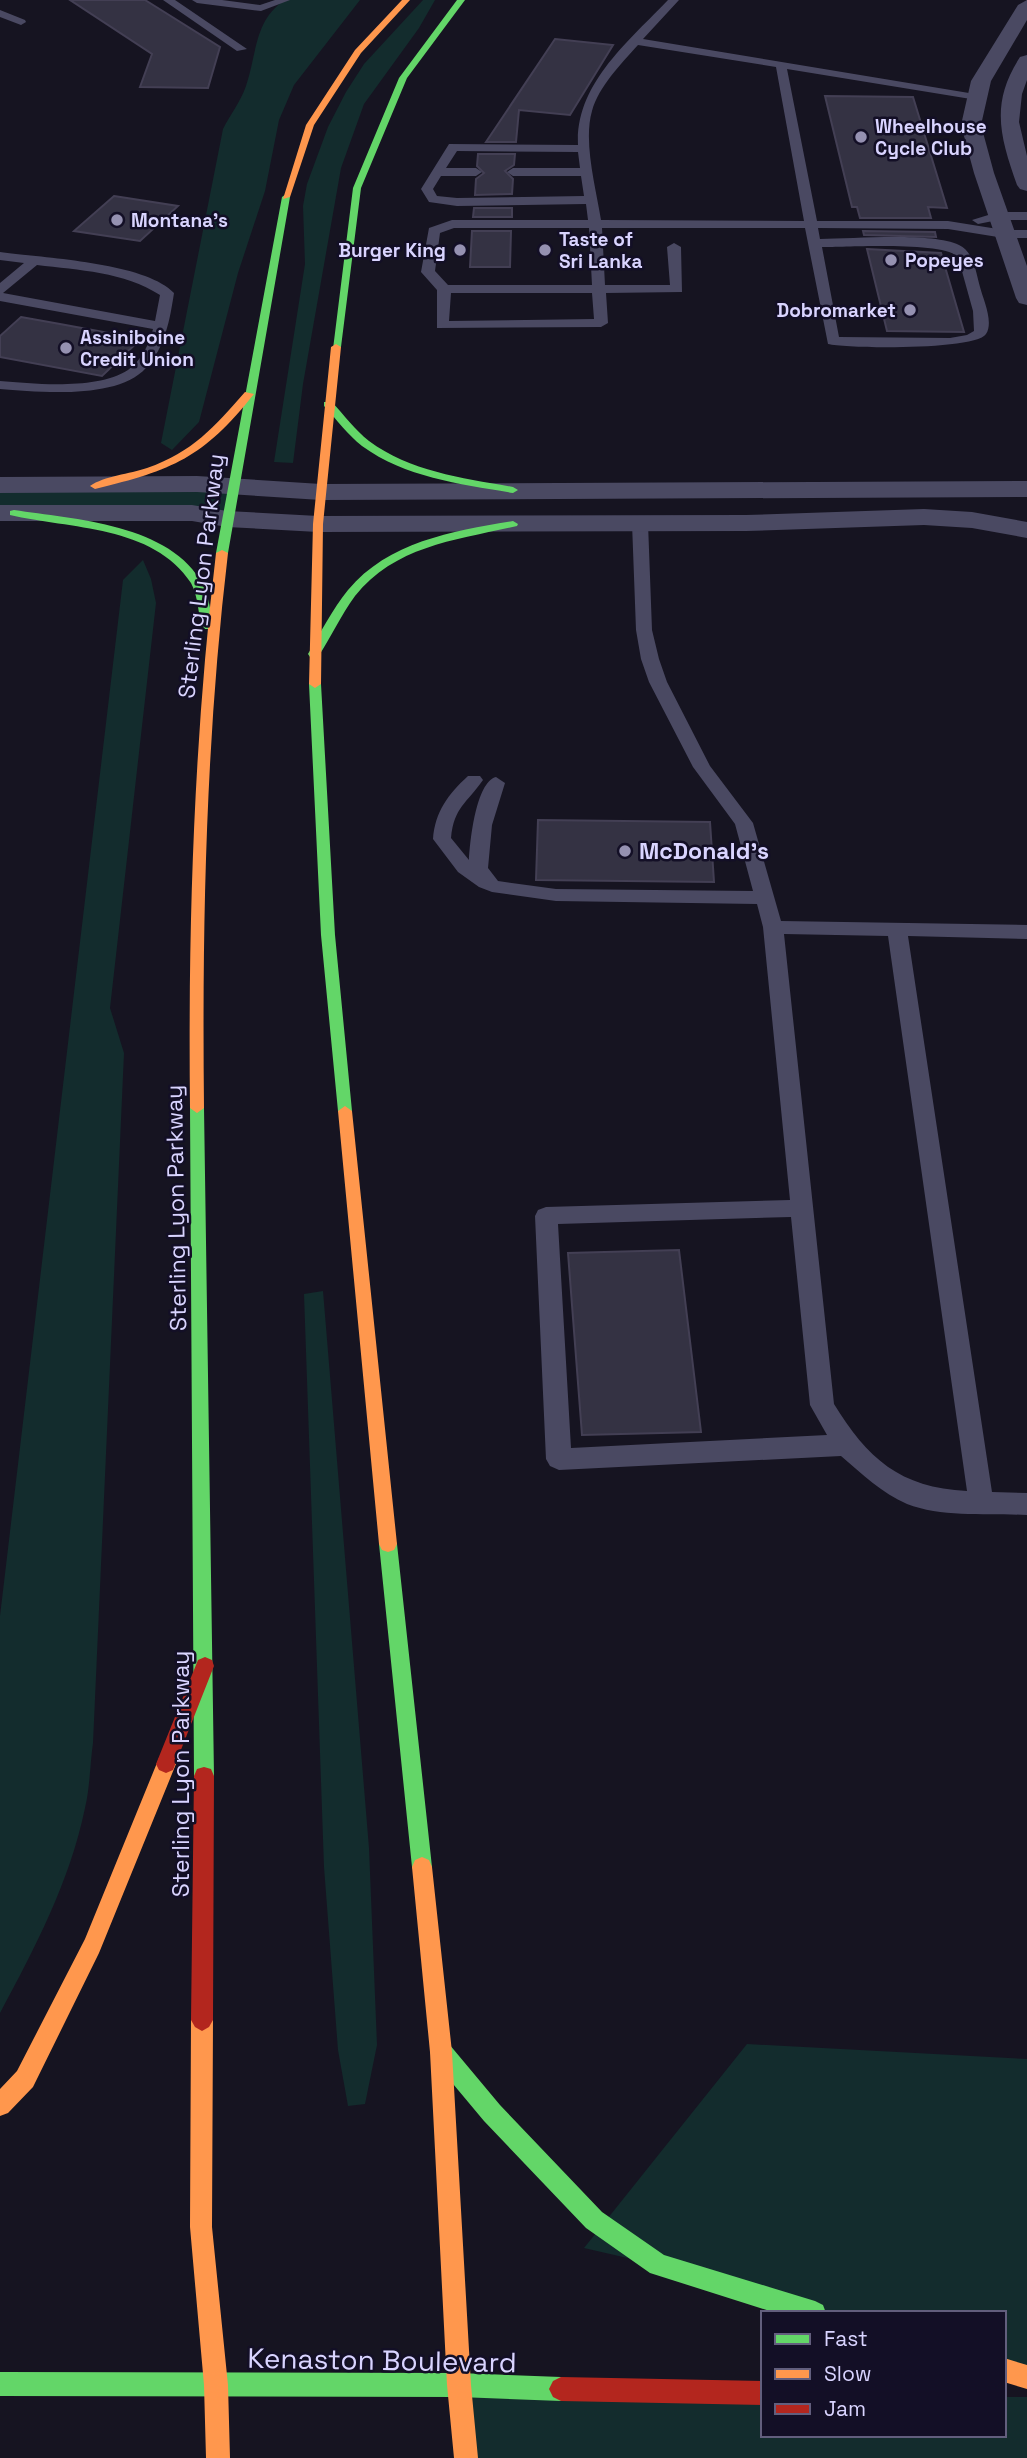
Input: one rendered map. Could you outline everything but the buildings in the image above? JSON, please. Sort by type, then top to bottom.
[{"type":"main road","name":"Sterling Lyon Parkway","points":[[218,2458],[216,2385],[201,2227],[205,1666],[195,960],[211,640],[226,519],[283,205],[310,125],[358,52],[406,0]]},
{"type":"main road","points":[[461,0],[403,79],[357,188],[328,404],[318,524],[313,654],[328,934],[362,1295],[442,2052],[459,2385],[466,2458]]},
{"type":"main road","points":[[95,486],[138,475],[175,460],[211,437],[249,394]]},
{"type":"main road","points":[[328,404],[365,443],[387,457],[429,472],[513,490]]},
{"type":"main road","points":[[7,513],[122,533],[165,550],[196,582],[211,640]]},
{"type":"main road","points":[[313,654],[359,585],[388,561],[430,540],[513,524]]},
{"type":"main road","points":[[0,2105],[25,2080],[92,1946],[205,1666]]},
{"type":"main road","points":[[442,2052],[492,2113],[594,2220],[658,2265],[808,2311]]},
{"type":"main road","points":[[1006,2371],[1027,2377]]},
{"type":"main road","name":"Kenaston Boulevard","points":[[0,2384],[459,2385],[761,2393]]},
{"type":"street","points":[[1027,5],[981,81],[971,125],[1001,225],[1027,298]]},
{"type":"street","points":[[1027,61],[1017,78],[1007,122],[1027,185]]},
{"type":"street","points":[[0,485],[197,484],[321,492],[1027,489]]},
{"type":"street","points":[[7,513],[192,513],[226,519],[318,524],[640,523],[924,517],[972,520],[1027,530]]},
{"type":"lane","points":[[0,7],[10,0]]},
{"type":"lane","points":[[168,0],[241,49]]},
{"type":"lane","points":[[197,0],[261,8],[283,2]]},
{"type":"lane","points":[[674,0],[635,41],[598,89],[587,109],[586,149],[595,224],[601,323],[442,325],[444,289],[428,272],[434,231],[452,224],[595,224],[811,223],[1001,225],[1027,216]]},
{"type":"lane","points":[[0,13],[22,22]]},
{"type":"lane","points":[[635,41],[977,97]]},
{"type":"lane","points":[[781,65],[814,243],[833,341],[950,342],[971,339],[980,333],[981,311],[964,256],[958,249],[931,243],[814,243]]},
{"type":"lane","points":[[586,149],[453,148],[427,189],[433,199],[457,202],[592,200]]},
{"type":"lane","points":[[438,172],[476,172]]},
{"type":"lane","points":[[513,172],[589,172]]},
{"type":"lane","points":[[1001,225],[1027,234]]},
{"type":"lane","points":[[444,289],[677,289],[674,247]]},
{"type":"lane","points":[[0,256],[120,274],[157,284],[167,293],[154,348],[135,371],[117,380],[38,389],[0,385]]},
{"type":"lane","points":[[0,290],[34,261]]},
{"type":"lane","points":[[0,297],[90,319],[160,326]]},
{"type":"lane","points":[[640,523],[644,630],[650,659],[658,682],[702,767],[744,823],[773,927],[822,1405],[846,1445],[884,1478],[914,1495],[981,1503],[1027,1504]]},
{"type":"lane","points":[[474,780],[453,798],[443,823],[442,839],[465,868],[492,886],[556,895],[765,898]]},
{"type":"lane","points":[[492,886],[478,869],[478,850],[485,808],[496,783]]},
{"type":"lane","points":[[773,927],[1027,932]]},
{"type":"lane","points":[[897,930],[981,1503]]},
{"type":"lane","points":[[800,1208],[546,1216],[559,1459],[846,1445]]},
{"type":"green space","points":[[285,0],[360,0],[294,85],[279,120],[265,191],[238,273],[199,422],[172,450],[161,443],[223,129],[244,92],[258,38],[267,17]]},
{"type":"green space","points":[[423,0],[435,0],[419,28],[364,104],[341,168],[303,384],[293,463],[274,462],[305,264],[303,206],[307,184],[328,127],[346,92],[364,64]]},
{"type":"green space","points":[[0,485],[232,488],[227,519],[0,513]]},
{"type":"green space","points":[[143,560],[151,579],[156,603],[110,1008],[124,1053],[93,1743],[87,1800],[70,1862],[38,1939],[0,2013],[0,1616],[123,580]]},
{"type":"green space","points":[[323,1291],[369,1848],[377,2045],[365,2104],[348,2106],[338,2050],[324,1867],[304,1294]]},
{"type":"green space","points":[[747,2044],[1027,2059],[1027,2377],[1006,2371],[1006,2311],[808,2311],[658,2265],[584,2248]]},
{"type":"green space","points":[[459,2385],[761,2393],[761,2437],[1006,2437],[1006,2397],[1027,2397],[1027,2458],[466,2458]]},
{"type":"traffic: fast","points":[[336,347],[357,188],[403,78],[461,0]]},
{"type":"traffic: fast","points":[[222,553],[286,197]]},
{"type":"traffic: fast","points":[[328,404],[365,443],[399,463],[436,475],[513,490]]},
{"type":"traffic: fast","points":[[14,513],[113,530],[159,548],[179,562],[195,581],[202,597],[208,627]]},
{"type":"traffic: fast","points":[[314,654],[352,593],[375,570],[411,549],[430,542],[513,524]]},
{"type":"traffic: fast","points":[[315,684],[328,935],[345,1111]]},
{"type":"traffic: fast","points":[[197,1108],[204,1776]]},
{"type":"traffic: fast","points":[[388,1544],[422,1867]]},
{"type":"traffic: fast","points":[[441,2052],[492,2113],[594,2220],[658,2265],[808,2311]]},
{"type":"traffic: fast","points":[[0,2384],[459,2385],[561,2389]]},
{"type":"traffic: slow","points":[[286,197],[310,125],[358,52],[406,0]]},
{"type":"traffic: slow","points":[[315,684],[318,524],[336,347]]},
{"type":"traffic: slow","points":[[95,486],[142,473],[187,454],[213,435],[249,394]]},
{"type":"traffic: slow","points":[[197,1108],[199,830],[208,691],[222,553]]},
{"type":"traffic: slow","points":[[345,1111],[388,1544]]},
{"type":"traffic: slow","points":[[0,2105],[25,2079],[92,1946],[166,1764]]},
{"type":"traffic: slow","points":[[422,1867],[441,2052],[459,2385],[466,2458]]},
{"type":"traffic: slow","points":[[202,2020],[201,2227],[216,2385],[218,2458]]},
{"type":"traffic: slow","points":[[1006,2371],[1027,2377]]},
{"type":"traffic: jam","points":[[166,1764],[205,1666]]},
{"type":"traffic: jam","points":[[202,2020],[204,1776]]},
{"type":"traffic: jam","points":[[561,2389],[761,2393]]},
{"type":"place","name":"Wheelhouse Cycle Club","points":[[861,137]]},
{"type":"place","name":"Montana's","points":[[117,220]]},
{"type":"place","name":"Burger King","points":[[460,250]]},
{"type":"place","name":"Taste of Sri Lanka","points":[[545,250]]},
{"type":"place","name":"Popeyes","points":[[891,260]]},
{"type":"place","name":"Dobromarket","points":[[910,310]]},
{"type":"place","name":"Assiniboine Credit Union","points":[[66,348]]},
{"type":"place","name":"McDonald's","points":[[625,851]]}]
